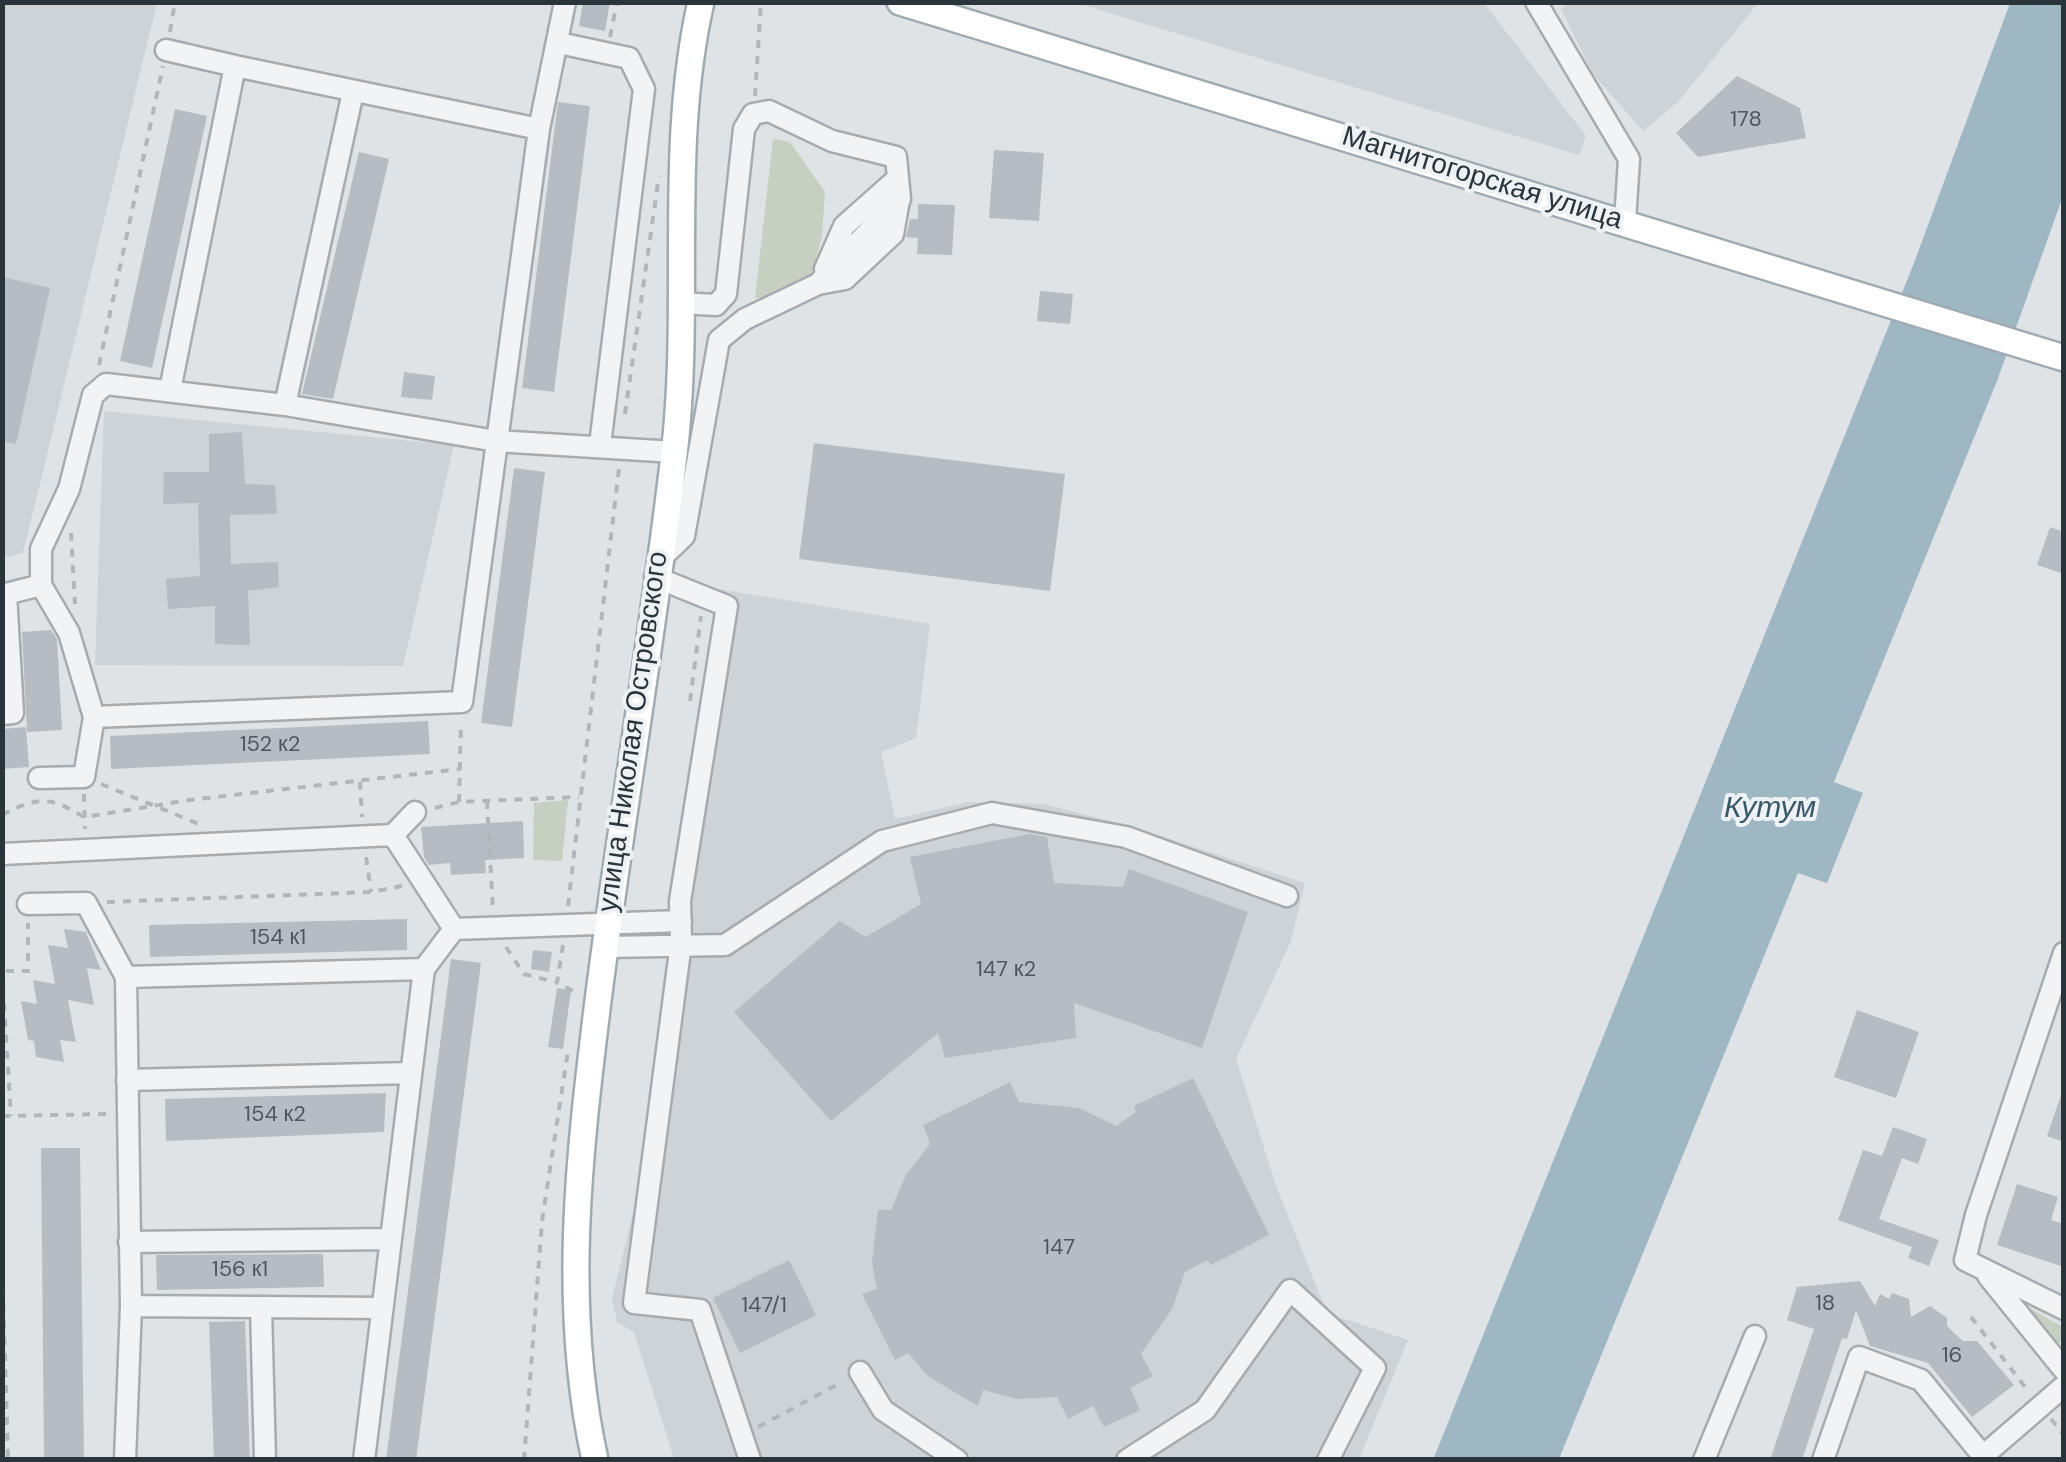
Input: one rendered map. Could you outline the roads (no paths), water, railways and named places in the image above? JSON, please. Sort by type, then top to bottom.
[{"type":"main road","name":"улица Николая Островского","points":[[595,1460],[576,1318],[574,1252],[582,1134],[674,452],[687,121],[701,2]]},
{"type":"main road","name":"Магнитогорская улица","points":[[900,2],[2064,358]]},
{"type":"street","points":[[94,718],[462,702],[540,129],[566,2]]},
{"type":"street","points":[[1536,2],[1630,158],[1625,222]]},
{"type":"street","points":[[559,43],[629,58],[644,89],[600,444]]},
{"type":"street","points":[[166,50],[540,129]]},
{"type":"street","points":[[170,390],[235,66]]},
{"type":"street","points":[[285,405],[353,92]]},
{"type":"street","points":[[679,303],[716,306],[726,294],[744,129],[754,114],[768,112],[832,141],[896,157],[899,189],[893,234],[845,279],[818,284],[736,324],[719,340],[684,536],[656,569],[727,606],[634,1303],[700,1310],[750,1460]]},
{"type":"street","points":[[818,284],[844,226],[899,189]]},
{"type":"street","points":[[38,778],[84,777],[94,718],[69,632],[41,585],[41,549],[69,488],[93,395],[106,384],[285,405],[496,441],[600,444],[674,452]]},
{"type":"street","points":[[2,714],[13,714],[4,595],[41,585]]},
{"type":"street","points":[[2,854],[393,835],[416,812]]},
{"type":"street","points":[[454,929],[565,926],[606,936],[681,932],[725,945],[882,841],[992,813],[1126,837],[1288,896]]},
{"type":"street","points":[[393,835],[454,929]]},
{"type":"street","points":[[28,904],[86,902],[126,977],[131,1306],[125,1460]]},
{"type":"street","points":[[364,1460],[424,968],[454,929]]},
{"type":"street","points":[[2064,953],[1976,1215],[1965,1260],[2064,1309]]},
{"type":"street","points":[[126,977],[424,968]]},
{"type":"street","points":[[126,1080],[411,1073]]},
{"type":"street","points":[[130,1242],[391,1239]]},
{"type":"street","points":[[1984,1271],[2059,1358]]},
{"type":"street","points":[[1127,1460],[1205,1410],[1290,1290],[1375,1368],[1328,1460]]},
{"type":"street","points":[[131,1306],[382,1308]]},
{"type":"street","points":[[261,1306],[265,1460]]},
{"type":"street","points":[[1704,1460],[1755,1336]]},
{"type":"street","points":[[1823,1460],[1860,1357],[1921,1380],[1985,1458],[2064,1386]]},
{"type":"street","points":[[860,1372],[883,1410],[957,1460]]},
{"type":"water","name":"Кутум","points":[[2010,3],[2063,3],[2063,196],[1997,381],[1834,782],[1863,793],[1827,883],[1798,873],[1559,1459],[1433,1460],[1914,263]]}]
